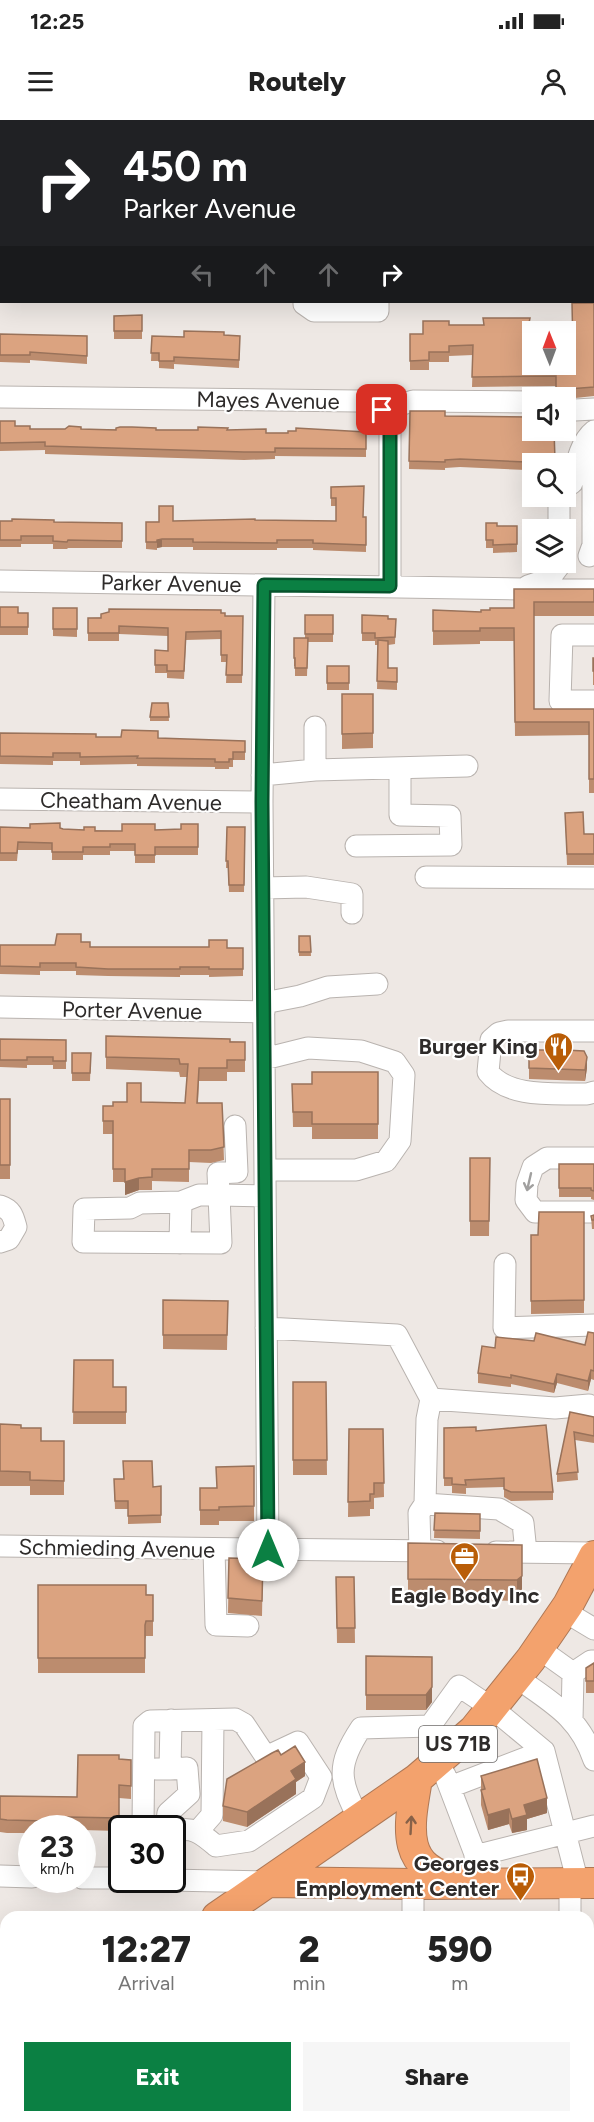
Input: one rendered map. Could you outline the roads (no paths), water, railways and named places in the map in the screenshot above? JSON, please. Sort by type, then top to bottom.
[{"type":"highway","name":"US 71B","points":[[226,1911],[417,1779],[445,1773],[474,1730],[564,1611],[594,1555]]},
{"type":"highway","points":[[417,1779],[409,1828],[414,1852],[425,1867],[442,1877],[479,1874],[580,1883]]},
{"type":"highway","points":[[269,1882],[413,1884],[479,1874]]},
{"type":"street","points":[[304,303],[314,310],[378,311],[378,303]]},
{"type":"street","name":"Mayes Avenue","points":[[0,397],[358,401],[382,410]]},
{"type":"street","points":[[390,586],[390,434],[388,420],[382,410],[413,401],[522,402]]},
{"type":"street","points":[[576,465],[589,439]]},
{"type":"street","points":[[576,559],[591,556],[593,545],[594,459],[589,439]]},
{"type":"street","points":[[521,588],[549,579],[553,573]]},
{"type":"street","name":"Parker Avenue","points":[[0,581],[594,590]]},
{"type":"street","points":[[264,585],[262,802],[268,1550]]},
{"type":"street","points":[[594,634],[562,635],[560,701],[594,701]]},
{"type":"street","points":[[315,727],[315,770]]},
{"type":"street","points":[[262,775],[315,770],[467,766]]},
{"type":"street","points":[[356,846],[451,845],[450,816],[400,815],[400,768]]},
{"type":"street","name":"Cheatham Avenue","points":[[0,799],[262,802]]},
{"type":"street","points":[[426,877],[594,878]]},
{"type":"street","points":[[263,888],[306,887],[352,894],[352,913]]},
{"type":"street","name":"Porter Avenue","points":[[0,1007],[264,1007],[328,987],[376,984]]},
{"type":"street","points":[[594,1031],[508,1031],[499,1033],[491,1040],[488,1072],[494,1080],[508,1088],[522,1091],[587,1094],[594,1092]]},
{"type":"street","points":[[264,1059],[308,1048],[361,1051],[395,1062],[404,1075],[400,1141],[386,1161],[356,1170],[265,1170]]},
{"type":"street","points":[[235,1125],[237,1172],[219,1173],[219,1195],[221,1243],[83,1242],[84,1209],[130,1208],[140,1203],[181,1202],[199,1195],[219,1195],[265,1196]]},
{"type":"street","points":[[594,1158],[547,1158],[533,1167],[527,1184],[526,1200],[535,1212],[594,1212]]},
{"type":"street","points":[[180,1243],[181,1202]]},
{"type":"street","points":[[0,1206],[9,1209],[16,1227],[9,1239],[0,1242]]},
{"type":"street","points":[[129,1242],[130,1208]]},
{"type":"street","points":[[505,1264],[504,1328],[594,1325]]},
{"type":"street","points":[[266,1329],[397,1335],[431,1399],[427,1419],[425,1504],[419,1513],[420,1551]]},
{"type":"street","points":[[431,1399],[555,1408],[589,1405],[594,1408]]},
{"type":"street","points":[[425,1504],[499,1509],[523,1523],[526,1552]]},
{"type":"street","name":"Schmieding Avenue","points":[[0,1546],[455,1551]]},
{"type":"street","points":[[214,1549],[216,1625],[248,1626]]},
{"type":"street","points":[[479,1552],[594,1555]]},
{"type":"street","points":[[564,1611],[594,1629]]},
{"type":"street","points":[[538,1648],[573,1672],[594,1669]]},
{"type":"street","points":[[573,1672],[594,1661]]},
{"type":"street","points":[[573,1672],[581,1722],[594,1760]]},
{"type":"street","points":[[516,1677],[581,1722]]},
{"type":"street","points":[[359,1819],[343,1786],[343,1770],[348,1751],[361,1728],[430,1726],[459,1686],[492,1708],[544,1751],[580,1883],[572,1911]]},
{"type":"street","points":[[142,1815],[144,1726],[150,1721],[235,1719],[244,1724],[239,1773],[212,1815],[198,1831]]},
{"type":"street","points":[[170,1769],[171,1720]]},
{"type":"street","points":[[213,1720],[239,1773]]},
{"type":"street","points":[[186,1830],[198,1831],[216,1846],[249,1841],[313,1798],[321,1777],[298,1742],[239,1773]]},
{"type":"street","points":[[544,1751],[445,1773],[479,1874],[566,1832],[594,1826]]},
{"type":"street","points":[[143,1770],[187,1768],[189,1794],[168,1815]]},
{"type":"street","points":[[0,1876],[18,1877]]},
{"type":"street","points":[[186,1880],[269,1882]]},
{"type":"street","points":[[413,1884],[413,1911]]},
{"type":"place","name":"Burger King","points":[[559,1072]]},
{"type":"place","name":"Eagle Body Inc","points":[[465,1582]]},
{"type":"place","name":"Georges Employment Center","points":[[520,1902]]}]
